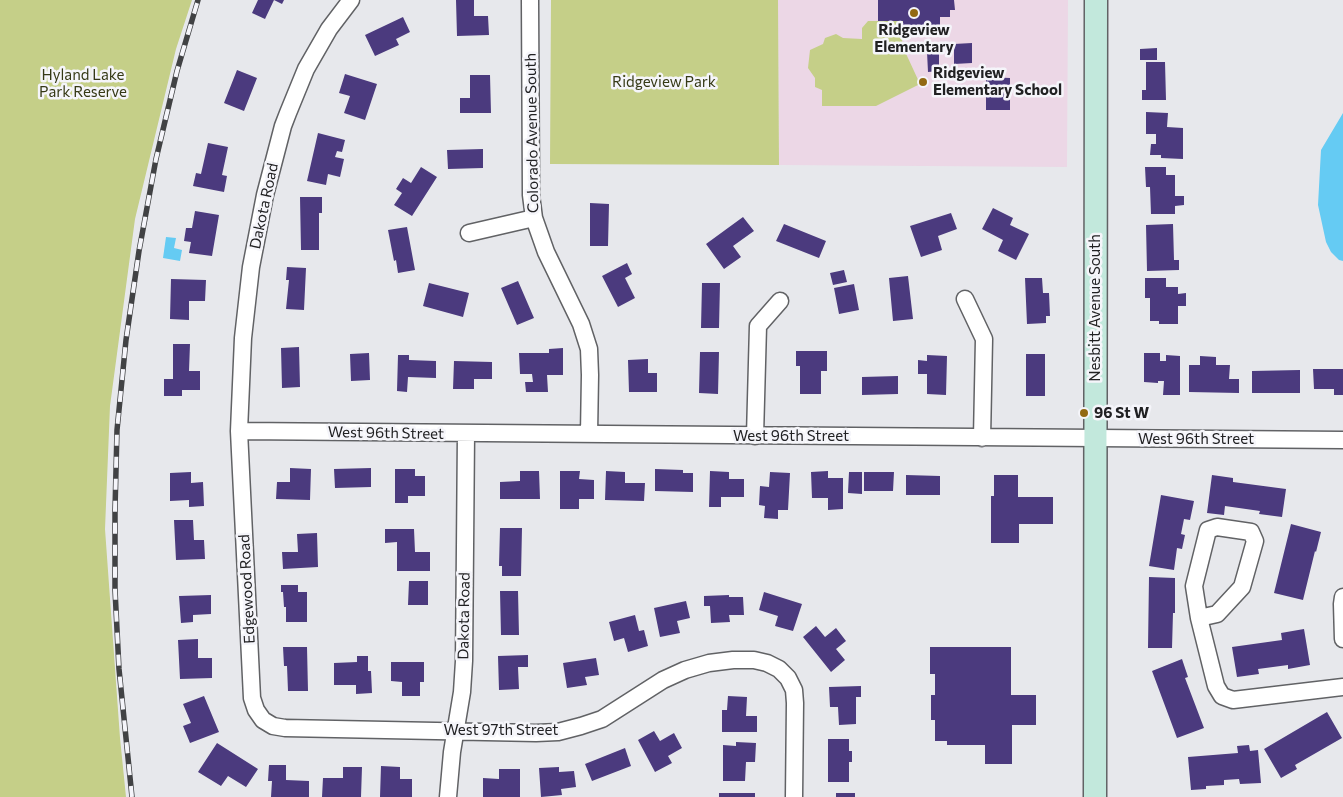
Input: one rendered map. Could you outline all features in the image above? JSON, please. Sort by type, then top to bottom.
[{"type":"street","name":"Dakota Road","points":[[239,431],[242,338],[251,267],[267,187],[283,126],[306,69],[329,29],[351,0]]},
{"type":"street","name":"Colorado Avenue South","points":[[530,0],[531,195],[534,218],[546,252],[581,324],[589,349],[589,434]]},
{"type":"street","name":"Nesbitt Avenue South","points":[[1094,797],[1096,0]]},
{"type":"street","points":[[469,233],[534,218]]},
{"type":"street","points":[[965,299],[984,339],[982,438]]},
{"type":"street","points":[[755,436],[758,326],[780,300]]},
{"type":"street","name":"West 96th Street","points":[[239,431],[1343,440]]},
{"type":"street","name":"Edgewood Road","points":[[239,431],[252,698],[256,710],[263,720],[273,726],[285,728]]},
{"type":"street","name":"Dakota Road","points":[[448,797],[452,752],[462,692],[464,654],[466,434]]},
{"type":"street","points":[[1199,618],[1217,614],[1242,587],[1255,541],[1251,532],[1217,527],[1208,530],[1194,586],[1199,618],[1216,686],[1222,696],[1233,700],[1343,686]]},
{"type":"street","points":[[1343,597],[1343,639]]},
{"type":"street","name":"West 97th Street","points":[[285,728],[558,732],[602,719],[663,680],[685,670],[708,663],[754,660],[767,663],[779,669],[788,678],[794,690],[794,797]]},
{"type":"shaded area","name":"Ridgeview Elementary School","points":[[778,0],[1068,0],[1067,167],[779,165]]},
{"type":"green space","name":"Hyland Lake Park Reserve","points":[[0,0],[192,0],[176,49],[135,219],[110,406],[105,529],[126,797],[0,797]]},
{"type":"green space","name":"Ridgeview Park","points":[[551,0],[778,0],[779,165],[550,164]]},
{"type":"green space","points":[[868,21],[903,21],[902,45],[920,84],[876,106],[822,106],[822,90],[815,87],[815,78],[808,68],[810,50],[823,44],[825,38],[836,34],[843,38],[862,39],[862,28]]},
{"type":"water","points":[[1343,113],[1343,261],[1339,260],[1331,252],[1326,242],[1318,205],[1321,150]]},
{"type":"water","points":[[166,237],[176,238],[174,248],[182,250],[180,261],[163,258]]},
{"type":"building","points":[[258,0],[274,0],[265,19],[252,13]]},
{"type":"building","points":[[274,0],[284,0],[282,4]]},
{"type":"building","points":[[456,0],[474,0],[474,16],[488,16],[489,35],[457,36]]},
{"type":"building","name":"Ridgeview Elementary","points":[[878,0],[954,0],[955,10],[950,10],[950,17],[940,17],[940,31],[929,32],[928,25],[903,26],[903,21],[878,21]]},
{"type":"building","points":[[403,17],[410,32],[396,39],[399,45],[375,56],[365,35]]},
{"type":"building","points":[[972,43],[972,63],[954,64],[954,44]]},
{"type":"building","points":[[1157,48],[1157,60],[1140,60],[1140,49]]},
{"type":"building","points":[[927,52],[939,52],[939,71],[928,72]]},
{"type":"building","points":[[1146,62],[1165,62],[1166,100],[1142,100],[1142,90],[1146,90]]},
{"type":"building","points":[[237,70],[257,78],[244,111],[224,103]]},
{"type":"building","points":[[345,74],[377,84],[365,120],[344,113],[350,96],[339,93]]},
{"type":"building","points":[[470,75],[490,75],[491,113],[460,113],[460,98],[470,98]]},
{"type":"building","points":[[986,77],[1010,78],[1010,110],[986,110]]},
{"type":"building","points":[[1146,112],[1168,113],[1167,127],[1183,128],[1183,159],[1161,158],[1161,155],[1150,155],[1151,144],[1156,144],[1156,134],[1146,134]]},
{"type":"building","points":[[318,133],[345,140],[342,152],[337,151],[335,157],[344,159],[340,177],[328,174],[326,185],[307,181]]},
{"type":"building","points":[[208,143],[228,147],[222,175],[227,176],[224,192],[193,186],[196,173],[201,174]]},
{"type":"building","points":[[483,149],[483,168],[448,169],[447,150]]},
{"type":"building","points":[[421,167],[437,177],[412,216],[394,205],[402,193],[396,189],[403,178],[411,183]]},
{"type":"building","points":[[1145,167],[1166,167],[1166,175],[1175,175],[1175,196],[1184,196],[1184,205],[1175,206],[1175,214],[1151,214],[1150,187],[1146,187]]},
{"type":"building","points":[[300,197],[322,197],[322,213],[319,213],[319,250],[301,250]]},
{"type":"building","points":[[590,203],[609,204],[608,246],[590,246]]},
{"type":"building","points":[[993,208],[1013,218],[1010,225],[1029,234],[1016,260],[998,251],[1003,240],[982,229]]},
{"type":"building","points":[[195,211],[219,215],[212,256],[189,253],[191,242],[184,241],[186,228],[192,228]]},
{"type":"building","points":[[951,213],[957,229],[938,236],[942,250],[921,257],[910,226]]},
{"type":"building","points":[[743,217],[754,231],[733,246],[741,257],[724,269],[706,244]]},
{"type":"building","points":[[784,224],[826,241],[819,258],[776,241]]},
{"type":"building","points":[[1173,224],[1174,260],[1179,260],[1179,270],[1147,271],[1146,225]]},
{"type":"building","points":[[407,227],[415,270],[398,273],[388,230]]},
{"type":"building","points":[[627,263],[632,274],[625,278],[635,298],[618,307],[602,276]]},
{"type":"building","points":[[287,267],[306,268],[304,310],[286,309],[289,280],[286,280]]},
{"type":"building","points":[[844,270],[847,282],[833,285],[830,273]]},
{"type":"building","points":[[908,276],[913,319],[893,321],[889,278]]},
{"type":"building","points":[[1025,278],[1042,278],[1043,293],[1049,293],[1050,316],[1046,316],[1046,323],[1027,324]]},
{"type":"building","points":[[1145,278],[1166,278],[1166,287],[1178,287],[1178,294],[1186,293],[1186,306],[1178,306],[1178,324],[1159,324],[1159,321],[1150,321],[1150,298],[1145,298]]},
{"type":"building","points":[[171,279],[206,280],[205,301],[189,301],[189,320],[170,319]]},
{"type":"building","points":[[518,281],[534,318],[517,325],[501,288]]},
{"type":"building","points":[[429,283],[469,293],[463,317],[423,306]]},
{"type":"building","points":[[702,283],[720,283],[719,328],[701,328]]},
{"type":"building","points":[[854,284],[859,310],[839,314],[834,288]]},
{"type":"building","points":[[173,344],[190,344],[189,371],[200,371],[200,390],[182,390],[182,396],[164,396],[164,379],[173,379]]},
{"type":"building","points":[[299,347],[300,387],[282,388],[281,348]]},
{"type":"building","points":[[563,348],[563,375],[547,375],[548,392],[526,392],[525,382],[533,382],[532,374],[520,374],[519,353],[549,353],[549,349]]},
{"type":"building","points":[[796,351],[827,351],[827,371],[821,371],[821,394],[800,394],[800,366],[796,366]]},
{"type":"building","points":[[700,352],[719,352],[718,394],[699,393]]},
{"type":"building","points":[[369,353],[370,380],[351,381],[350,354]]},
{"type":"building","points":[[1144,353],[1160,353],[1160,361],[1166,361],[1166,355],[1180,356],[1180,395],[1163,395],[1164,381],[1158,381],[1158,383],[1144,382]]},
{"type":"building","points":[[1026,354],[1045,354],[1045,396],[1026,396]]},
{"type":"building","points":[[398,355],[409,355],[409,360],[436,361],[436,378],[408,377],[407,392],[397,391]]},
{"type":"building","points":[[927,355],[947,356],[946,395],[927,394],[927,374],[918,374],[918,360],[927,361]]},
{"type":"building","points":[[1200,356],[1216,357],[1216,365],[1230,365],[1229,379],[1239,379],[1239,393],[1189,392],[1189,365],[1200,365]]},
{"type":"building","points":[[648,359],[648,373],[657,373],[657,392],[629,392],[628,360]]},
{"type":"building","points":[[454,361],[492,362],[492,379],[474,379],[474,389],[453,389]]},
{"type":"building","points":[[1313,369],[1343,369],[1343,395],[1334,395],[1334,389],[1314,389]]},
{"type":"building","points":[[1300,370],[1300,393],[1252,393],[1252,371]]},
{"type":"building","points":[[898,376],[898,394],[862,395],[862,377]]},
{"type":"building","points":[[290,468],[311,469],[310,500],[276,499],[277,482],[290,482]]},
{"type":"building","points":[[371,468],[371,487],[335,488],[334,469]]},
{"type":"building","points":[[395,469],[415,469],[415,476],[425,476],[425,496],[408,496],[408,503],[395,503]]},
{"type":"building","points":[[655,469],[683,470],[683,473],[693,473],[693,492],[655,491]]},
{"type":"building","points":[[520,471],[539,471],[540,499],[500,499],[500,482],[520,481]]},
{"type":"building","points":[[560,471],[580,471],[579,479],[594,480],[594,499],[579,499],[579,509],[560,509]]},
{"type":"building","points":[[606,471],[625,472],[625,483],[645,483],[644,501],[605,500]]},
{"type":"building","points":[[710,471],[729,472],[729,479],[744,479],[744,497],[721,497],[721,507],[709,507]]},
{"type":"building","points":[[828,471],[828,478],[843,478],[843,509],[828,510],[828,498],[812,498],[811,472]]},
{"type":"building","points":[[191,472],[191,483],[203,482],[204,506],[189,507],[189,500],[170,501],[170,473]]},
{"type":"building","points":[[770,472],[790,473],[788,510],[778,510],[778,519],[764,518],[765,506],[759,505],[760,486],[769,487]]},
{"type":"building","points":[[849,472],[862,472],[862,494],[848,493]]},
{"type":"building","points":[[864,472],[894,472],[893,491],[864,491]]},
{"type":"building","points":[[906,475],[940,476],[940,495],[906,495]]},
{"type":"building","points":[[994,475],[1018,475],[1018,497],[1053,497],[1053,524],[1019,524],[1019,543],[991,543],[991,496],[994,496]]},
{"type":"building","points":[[1212,475],[1233,478],[1233,482],[1286,489],[1282,517],[1259,514],[1260,511],[1225,506],[1224,515],[1207,513]]},
{"type":"building","points":[[1161,495],[1194,501],[1190,520],[1184,519],[1181,534],[1185,535],[1182,549],[1177,548],[1174,570],[1149,566]]},
{"type":"building","points":[[174,520],[193,520],[194,540],[204,540],[205,559],[176,560]]},
{"type":"building","points":[[1291,524],[1321,532],[1303,600],[1274,593]]},
{"type":"building","points":[[500,528],[522,528],[521,576],[502,576],[502,566],[499,566]]},
{"type":"building","points":[[385,529],[414,529],[415,552],[430,552],[430,571],[397,571],[397,542],[385,543]]},
{"type":"building","points":[[317,533],[318,567],[283,569],[282,552],[298,552],[297,534]]},
{"type":"building","points":[[1149,577],[1175,578],[1172,648],[1148,648]]},
{"type":"building","points":[[409,581],[428,581],[428,605],[408,605]]},
{"type":"building","points":[[281,585],[298,585],[298,592],[307,592],[307,622],[286,622],[286,607],[284,607]]},
{"type":"building","points":[[500,591],[518,591],[519,635],[501,635]]},
{"type":"building","points":[[764,592],[802,604],[793,631],[775,626],[778,616],[759,610]]},
{"type":"building","points":[[211,595],[211,614],[193,615],[193,622],[181,623],[179,596]]},
{"type":"building","points":[[729,595],[729,597],[743,597],[744,615],[729,615],[730,622],[711,623],[710,606],[704,606],[704,596]]},
{"type":"building","points":[[686,601],[690,618],[677,621],[680,633],[660,637],[654,608]]},
{"type":"building","points":[[635,615],[639,631],[644,630],[648,646],[628,652],[624,638],[614,641],[609,622]]},
{"type":"building","points":[[816,626],[825,637],[836,628],[846,641],[836,649],[845,660],[831,672],[803,637]]},
{"type":"building","points":[[1304,629],[1310,665],[1288,669],[1288,665],[1258,669],[1259,674],[1237,677],[1232,647],[1282,640],[1281,633]]},
{"type":"building","points":[[198,639],[198,658],[212,658],[212,678],[180,679],[178,640]]},
{"type":"building","points":[[283,647],[307,647],[308,691],[288,691],[287,666],[284,666]]},
{"type":"building","points":[[930,647],[1011,647],[1011,695],[1036,695],[1036,725],[1012,725],[1012,764],[985,764],[985,745],[947,745],[947,741],[935,741],[935,720],[931,720],[931,695],[935,695],[935,674],[930,674]]},
{"type":"building","points":[[528,655],[528,667],[518,667],[519,689],[499,690],[498,656]]},
{"type":"building","points":[[357,656],[368,656],[368,671],[371,671],[372,693],[356,694],[356,685],[334,685],[334,663],[357,662]]},
{"type":"building","points":[[596,658],[599,675],[585,677],[587,685],[567,688],[563,663]]},
{"type":"building","points":[[1182,659],[1188,677],[1185,678],[1204,728],[1177,738],[1152,671]]},
{"type":"building","points":[[391,662],[424,662],[424,682],[420,682],[420,696],[402,696],[402,682],[391,681]]},
{"type":"building","points":[[861,686],[861,697],[856,697],[856,724],[839,725],[838,707],[830,707],[829,687]]},
{"type":"building","points":[[204,696],[219,732],[190,743],[183,726],[191,723],[183,704]]},
{"type":"building","points":[[728,696],[747,697],[746,716],[757,716],[757,732],[722,732],[722,710],[727,710]]},
{"type":"building","points":[[1327,712],[1342,738],[1295,765],[1297,769],[1281,778],[1264,749]]},
{"type":"building","points":[[654,731],[660,741],[674,733],[682,748],[668,756],[672,763],[655,772],[638,740]]},
{"type":"building","points":[[828,739],[849,739],[849,751],[852,751],[852,762],[849,762],[849,782],[828,782]]},
{"type":"building","points":[[736,742],[756,743],[755,762],[746,762],[745,781],[723,781],[723,745],[736,746]]},
{"type":"building","points":[[217,743],[258,769],[246,787],[228,776],[221,786],[198,772]]},
{"type":"building","points":[[1249,745],[1250,751],[1258,750],[1261,783],[1240,784],[1239,779],[1224,780],[1224,785],[1206,786],[1206,789],[1191,790],[1188,757],[1238,753],[1237,746]]},
{"type":"building","points":[[625,748],[631,766],[592,781],[585,764]]},
{"type":"building","points":[[269,765],[286,765],[286,780],[309,781],[309,797],[271,797],[272,781],[268,781]]},
{"type":"building","points":[[381,766],[400,767],[400,779],[412,779],[412,797],[380,797]]},
{"type":"building","points":[[343,767],[362,767],[361,797],[322,797],[323,778],[343,778]]},
{"type":"building","points":[[559,767],[559,772],[574,771],[576,787],[561,789],[562,795],[541,797],[539,768]]},
{"type":"building","points":[[499,769],[520,769],[520,797],[483,797],[483,778],[499,779]]},
{"type":"building","points":[[719,793],[755,793],[755,797],[719,797]]},
{"type":"building","points":[[836,793],[855,793],[855,797],[836,797]]},
{"type":"railway","points":[[132,797],[119,669],[115,590],[117,430],[126,340],[139,251],[156,159],[177,71],[198,0]]},
{"type":"place","name":"Ridgeview Elementary","points":[[914,13]]},
{"type":"place","name":"Ridgeview Elementary School","points":[[923,82]]},
{"type":"place","name":"96 St W","points":[[1084,413]]}]
